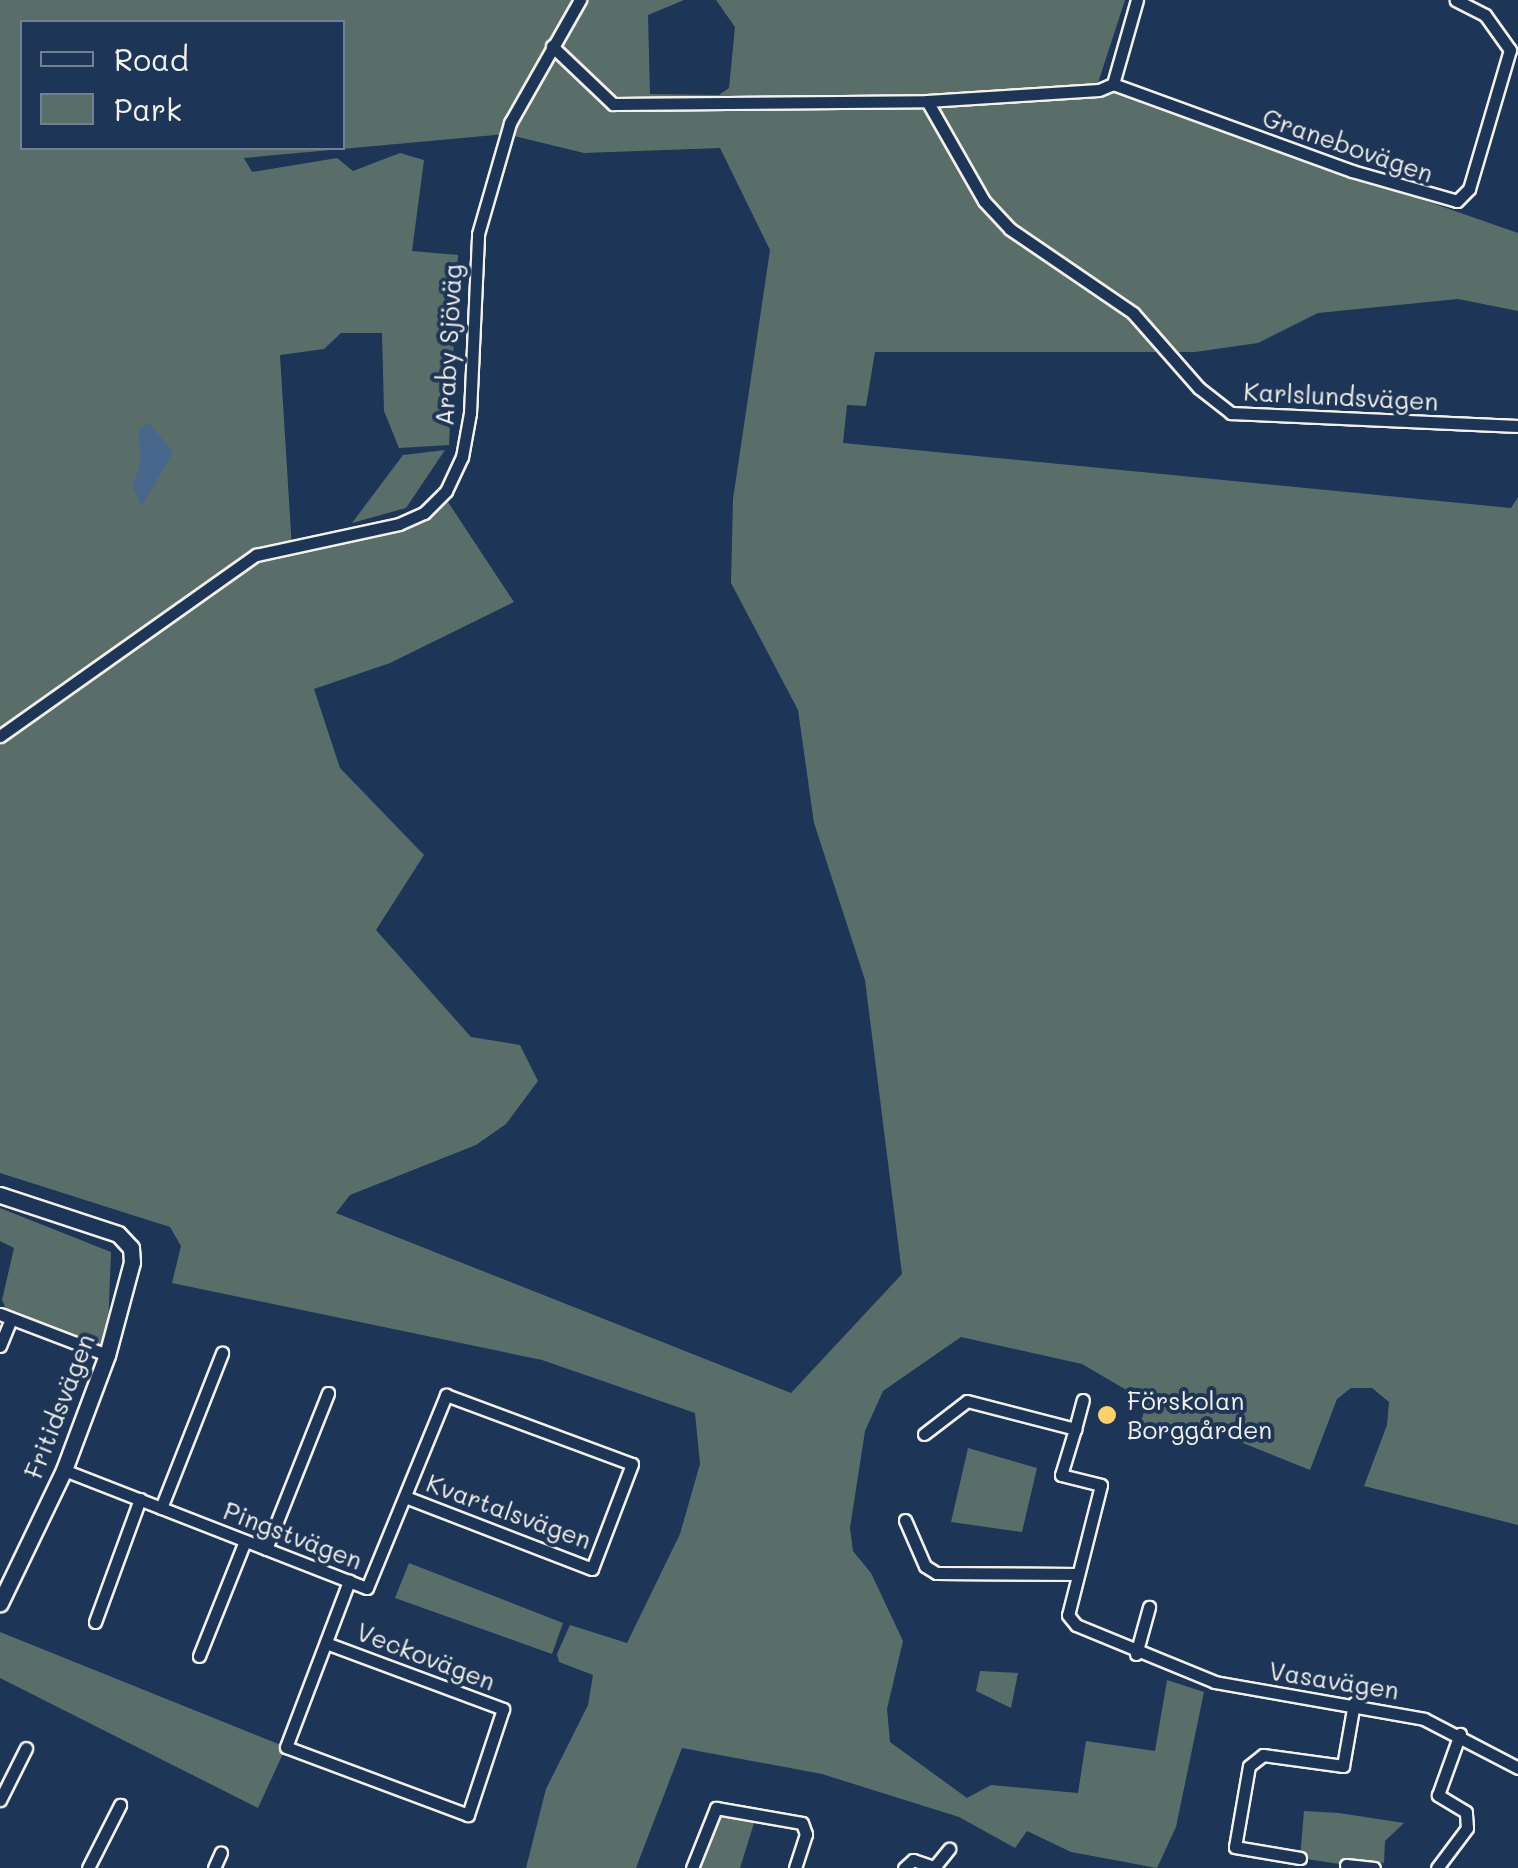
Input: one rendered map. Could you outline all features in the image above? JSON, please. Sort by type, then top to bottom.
[{"type":"street","name":"Araby Sjöväg","points":[[0,736],[246,560],[284,545],[399,524],[424,513],[446,491],[462,457],[470,413],[478,234],[510,122],[580,0]]},
{"type":"street","points":[[1113,84],[1137,0]]},
{"type":"street","name":"Granebovägen","points":[[927,101],[1113,84],[1352,171],[1458,201],[1469,189],[1510,50],[1484,16],[1456,0]]},
{"type":"street","points":[[552,46],[560,59],[612,104],[927,101]]},
{"type":"street","name":"Karlslundsvägen","points":[[927,101],[984,200],[1010,229],[1133,313],[1199,388],[1231,413],[1518,426]]},
{"type":"street","name":"Fritidsvägen","points":[[0,1195],[107,1230],[126,1240],[132,1262],[108,1355],[64,1470],[0,1603]]},
{"type":"street","points":[[0,1346],[5,1316],[108,1355]]},
{"type":"street","points":[[161,1508],[222,1353]]},
{"type":"street","points":[[266,1549],[328,1393]]},
{"type":"street","name":"Pingstvägen","points":[[64,1470],[366,1588],[446,1395]]},
{"type":"street","name":"Kvartalsvägen","points":[[405,1497],[592,1569],[632,1464],[446,1395]]},
{"type":"street","points":[[924,1434],[967,1401],[1074,1429],[1083,1400]]},
{"type":"street","name":"Vasavägen","points":[[1074,1429],[1062,1475],[1100,1484],[1069,1620],[1136,1654],[1215,1682],[1354,1703],[1460,1734],[1518,1768]]},
{"type":"street","points":[[95,1622],[140,1499]]},
{"type":"street","points":[[906,1520],[919,1555],[936,1573],[1078,1574]]},
{"type":"street","points":[[199,1656],[245,1541]]},
{"type":"street","points":[[326,1642],[349,1581]]},
{"type":"street","points":[[1136,1654],[1150,1607]]},
{"type":"street","name":"Veckovägen","points":[[326,1642],[504,1709],[468,1816],[286,1747],[326,1642]]},
{"type":"street","points":[[1300,1858],[1235,1848],[1249,1766],[1263,1755],[1344,1766],[1354,1703]]},
{"type":"street","points":[[1437,1868],[1468,1828],[1466,1812],[1438,1795],[1460,1734]]},
{"type":"street","points":[[0,1800],[26,1748]]},
{"type":"street","points":[[88,1868],[120,1805]]},
{"type":"street","points":[[692,1868],[716,1808],[802,1822],[806,1830],[795,1868]]},
{"type":"street","points":[[904,1868],[914,1860],[936,1866],[949,1848]]},
{"type":"street","points":[[214,1868],[221,1852]]},
{"type":"street","points":[[1346,1865],[1374,1868]]},
{"type":"green space","points":[[0,0],[684,0],[648,15],[650,94],[719,95],[729,88],[735,27],[716,0],[1125,0],[1097,86],[1518,233],[1518,311],[1458,299],[1318,313],[1258,343],[1195,352],[875,352],[866,406],[847,405],[843,443],[1511,508],[1518,497],[1518,1525],[1364,1486],[1387,1425],[1389,1402],[1372,1388],[1351,1388],[1337,1399],[1310,1470],[1223,1435],[1172,1428],[1152,1439],[1140,1425],[1147,1402],[1082,1364],[961,1337],[883,1391],[865,1431],[850,1528],[853,1551],[871,1573],[903,1641],[887,1709],[890,1742],[967,1798],[991,1785],[1078,1793],[1086,1741],[1155,1751],[1167,1680],[1204,1692],[1176,1827],[1157,1868],[1071,1852],[1027,1831],[1015,1848],[959,1817],[822,1774],[682,1748],[636,1868],[526,1868],[546,1789],[588,1705],[593,1675],[559,1662],[557,1654],[570,1625],[627,1643],[680,1534],[700,1464],[695,1413],[542,1360],[172,1283],[181,1246],[170,1227],[0,1173]],"holes":[[[20,20],[345,20],[345,149],[506,134],[584,153],[720,148],[770,250],[733,499],[731,583],[798,710],[814,823],[865,980],[902,1274],[791,1393],[336,1213],[350,1195],[476,1145],[506,1124],[538,1081],[520,1045],[471,1037],[376,930],[424,855],[340,768],[314,689],[390,663],[514,602],[446,499],[411,526],[292,549],[280,355],[324,349],[341,333],[382,333],[384,411],[399,448],[449,445],[458,255],[412,251],[424,160],[400,153],[353,171],[337,158],[252,172],[244,158],[331,150],[20,150]]]},
{"type":"green space","points":[[445,450],[406,508],[352,523],[403,455]]},
{"type":"green space","points":[[0,1208],[111,1252],[107,1355],[11,1319],[2,1300],[14,1248],[0,1241]]},
{"type":"green space","points":[[968,1448],[1037,1468],[1022,1532],[951,1522]]},
{"type":"green space","points":[[409,1563],[563,1623],[552,1654],[395,1598]]},
{"type":"green space","points":[[0,1632],[286,1747],[258,1808],[0,1678]]},
{"type":"green space","points":[[980,1671],[1018,1673],[1011,1708],[976,1691]]},
{"type":"green space","points":[[1304,1811],[1404,1823],[1385,1841],[1384,1863],[1348,1858],[1346,1865],[1300,1858]]},
{"type":"green space","points":[[720,1815],[755,1820],[740,1868],[697,1868]]},
{"type":"water","points":[[149,423],[173,452],[142,506],[132,486],[141,461],[138,429]]},
{"type":"place","name":"Förskolan Borggården","points":[[1107,1415]]}]
